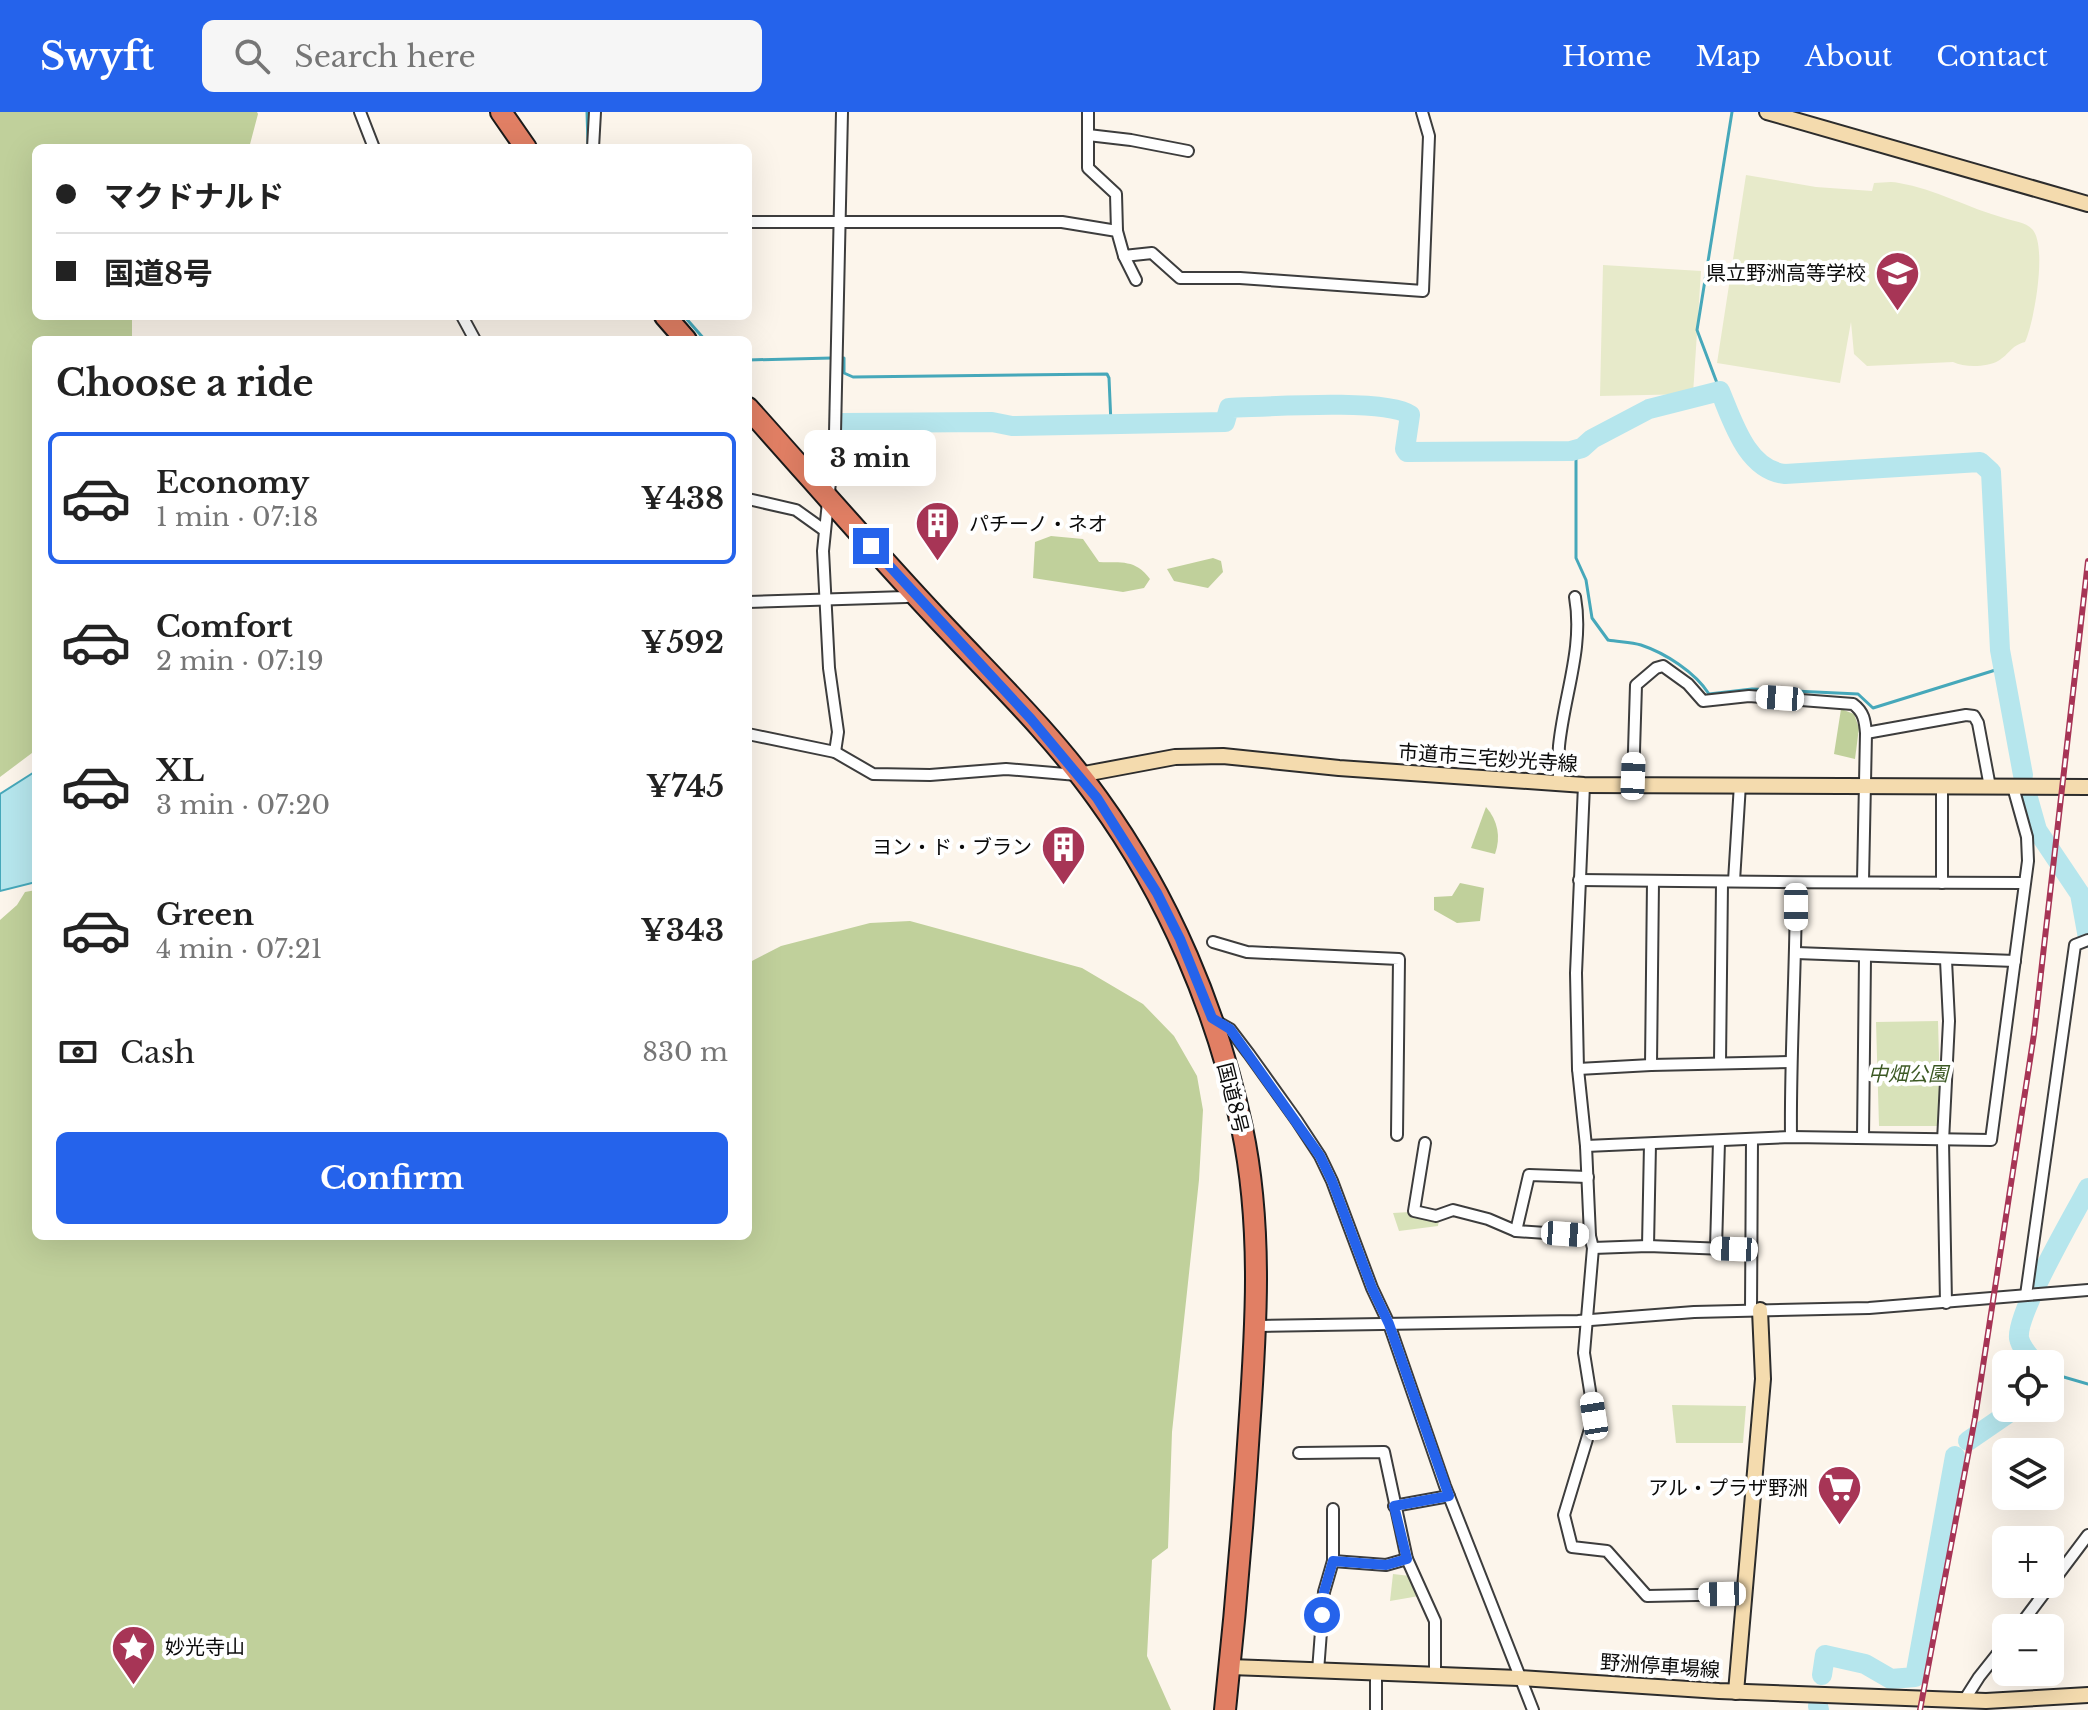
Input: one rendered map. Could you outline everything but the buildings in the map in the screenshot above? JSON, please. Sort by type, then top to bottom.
[{"type":"highway","points":[[501,112],[523,144]]},
{"type":"highway","points":[[668,320],[682,336]]},
{"type":"highway","name":"国道8号","points":[[752,412],[1079,775],[1108,814],[1157,893],[1180,939],[1212,1018],[1242,1128],[1249,1170],[1257,1326],[1225,1710]]},
{"type":"street","points":[[360,112],[372,144]]},
{"type":"street","points":[[593,144],[595,112]]},
{"type":"street","points":[[835,752],[838,732],[829,668],[824,530],[830,500],[836,426],[842,112]]},
{"type":"street","points":[[1088,112],[1088,168],[1116,194],[1117,231],[1124,256],[1136,280]]},
{"type":"street","points":[[1124,256],[1152,253],[1180,278],[1240,278],[1423,291],[1429,136],[1422,112]]},
{"type":"street","points":[[1767,112],[2088,204]]},
{"type":"street","points":[[1088,135],[1188,151]]},
{"type":"street","points":[[752,222],[1062,222],[1117,231]]},
{"type":"street","points":[[752,500],[796,510],[824,530]]},
{"type":"street","points":[[752,602],[906,597],[913,592]]},
{"type":"street","points":[[1559,783],[1559,747],[1578,640],[1579,618],[1575,597]]},
{"type":"street","points":[[1633,784],[1636,685],[1656,668],[1663,666],[1688,684],[1703,701],[1749,696],[1853,704],[1865,718],[1866,733],[1863,881]]},
{"type":"street","points":[[1866,733],[1974,716],[1990,787]]},
{"type":"street","points":[[752,735],[835,752],[873,774],[930,775],[1006,769],[1079,775]]},
{"type":"street","name":"市道市三宅妙光寺線","points":[[1079,775],[1175,757],[1223,756],[1339,768],[1584,785],[2088,787]]},
{"type":"street","points":[[1734,881],[1740,784]]},
{"type":"street","points":[[1584,785],[1576,973],[1578,1069],[1593,1248],[1584,1353],[1594,1416],[1564,1515],[1572,1547],[1607,1551],[1647,1596],[1746,1594]]},
{"type":"street","points":[[1942,786],[1942,883]]},
{"type":"street","points":[[1586,1146],[1791,1137],[1991,1140],[2028,861],[2027,837],[2013,787]]},
{"type":"street","points":[[1579,880],[1796,884],[1863,881],[2024,883]]},
{"type":"street","points":[[1651,1065],[1653,881]]},
{"type":"street","points":[[1720,1063],[1722,883]]},
{"type":"street","points":[[1791,1137],[1790,1062],[1796,884]]},
{"type":"street","points":[[2026,1295],[2075,945],[2086,941]]},
{"type":"street","points":[[1213,942],[1247,952],[1399,959],[1397,1135]]},
{"type":"street","points":[[1796,953],[1865,958],[2015,961]]},
{"type":"street","points":[[1863,1137],[1865,958]]},
{"type":"street","points":[[1946,960],[1949,1021],[1943,1141],[1946,1303]]},
{"type":"street","points":[[1212,1018],[1230,1029],[1320,1156],[1332,1181],[1372,1288],[1389,1324],[1449,1496],[1533,1710]]},
{"type":"street","points":[[1578,1069],[1790,1062]]},
{"type":"street","points":[[1736,1692],[1763,1379],[1751,1250],[1752,1139]]},
{"type":"street","points":[[1716,1248],[1719,1141]]},
{"type":"street","points":[[1425,1143],[1414,1211],[1436,1216],[1453,1210],[1472,1213],[1516,1231],[1590,1236]]},
{"type":"street","points":[[1648,1246],[1650,1144]]},
{"type":"street","points":[[1516,1231],[1529,1175],[1588,1177]]},
{"type":"street","points":[[1593,1248],[1648,1246],[1751,1250]]},
{"type":"street","points":[[1257,1326],[1588,1320],[1946,1303],[2088,1290]]},
{"type":"street","points":[[1299,1453],[1384,1452],[1407,1559],[1435,1621],[1435,1674]]},
{"type":"street","points":[[1394,1506],[1449,1496]]},
{"type":"street","points":[[1318,1671],[1324,1592],[1333,1561],[1333,1509]]},
{"type":"street","points":[[2029,1614],[2088,1535]]},
{"type":"street","points":[[1333,1561],[1386,1565],[1407,1559]]},
{"type":"street","points":[[1965,1699],[1992,1661]]},
{"type":"street","name":"野洲停車場線","points":[[1230,1667],[1519,1678],[1946,1704],[1965,1699],[2035,1700],[2088,1695]]},
{"type":"street","points":[[1376,1673],[1376,1710]]},
{"type":"green space","points":[[0,112],[257,112],[250,144],[32,144],[32,320],[132,320],[132,336],[32,336],[32,753],[0,777]]},
{"type":"green space","name":"県立野洲高等学校","points":[[1746,175],[1816,187],[1872,191],[1874,183],[1896,182],[2023,223],[2032,229],[2039,251],[2035,302],[2025,342],[1998,361],[1982,366],[1953,362],[1867,366],[1854,354],[1851,322],[1840,383],[1717,363]]},
{"type":"green space","points":[[1603,265],[1701,271],[1693,394],[1600,396]]},
{"type":"green space","points":[[1051,536],[1083,539],[1099,562],[1133,565],[1150,579],[1144,588],[1123,592],[1033,578],[1035,542]]},
{"type":"green space","points":[[1213,558],[1221,561],[1223,572],[1208,588],[1174,581],[1167,569]]},
{"type":"green space","points":[[1841,709],[1854,714],[1859,728],[1855,759],[1834,754]]},
{"type":"green space","points":[[1486,807],[1497,829],[1495,854],[1471,848]]},
{"type":"green space","points":[[1460,883],[1484,888],[1480,921],[1457,923],[1434,910],[1434,897],[1452,896]]},
{"type":"green space","points":[[32,891],[32,1240],[752,1240],[752,961],[781,946],[870,923],[910,921],[1082,968],[1143,1004],[1174,1036],[1197,1076],[1203,1110],[1199,1180],[1172,1432],[1168,1548],[1152,1560],[1147,1656],[1171,1710],[0,1710],[0,920],[17,905],[25,892]]},
{"type":"green space","name":"中畑公園","points":[[1938,1021],[1941,1126],[1879,1126],[1876,1022]]},
{"type":"green space","points":[[1410,1212],[1439,1219],[1438,1226],[1399,1231],[1393,1213]]},
{"type":"green space","points":[[1672,1405],[1746,1406],[1743,1443],[1676,1443]]},
{"type":"green space","points":[[1393,1574],[1410,1576],[1419,1596],[1390,1601]]},
{"type":"water","points":[[32,774],[32,883],[0,891],[0,794]]},
{"type":"waterway","points":[[587,112],[588,144]]},
{"type":"waterway","points":[[1720,391],[1697,330],[1732,112]]},
{"type":"waterway","points":[[688,320],[702,336]]},
{"type":"waterway","points":[[752,360],[832,358]]},
{"type":"waterway","points":[[840,358],[844,358],[844,373],[853,377],[1107,374],[1111,424]]},
{"type":"waterway","points":[[842,423],[992,422],[1012,426],[1225,422],[1229,408],[1351,405],[1397,410],[1410,415],[1407,452],[1571,451],[1582,448],[1592,439],[1649,409],[1720,391],[1743,443],[1761,464],[1772,471],[1785,474],[1980,462],[1991,472],[2000,650],[2023,775]]},
{"type":"waterway","points":[[1576,451],[1576,558],[1586,580],[1592,618],[1608,640],[1637,644],[1660,653],[1688,671],[1709,694],[1752,689],[1858,694],[1873,708],[2002,668]]},
{"type":"waterway","points":[[2028,798],[2037,830],[2080,894],[2088,938]]},
{"type":"waterway","points":[[2025,1350],[2019,1338],[2027,1308],[2088,1188]]},
{"type":"waterway","points":[[2064,1377],[2088,1384]]},
{"type":"waterway","points":[[1968,1441],[1996,1422]]},
{"type":"waterway","points":[[1822,1675],[1825,1655],[1865,1664],[1891,1679],[1915,1677],[1955,1456]]},
{"type":"waterway","points":[[1915,1677],[1918,1682]]},
{"type":"waterway","points":[[1818,1706],[1819,1710]]},
{"type":"railway","points":[[1920,1710],[1975,1418],[2034,1034],[2088,561]]},
{"type":"place","name":"県立野洲高等学校","points":[[1897,312]]},
{"type":"place","name":"パチーノ・ネオ","points":[[938,563]]},
{"type":"place","name":"ヨン・ド・ブラン","points":[[1063,886]]},
{"type":"place","name":"アル・プラザ野洲","points":[[1839,1527]]},
{"type":"place","name":"妙光寺山","points":[[134,1686]]},
{"type":"route","points":[[871,546],[1031,719],[1097,798],[1157,893],[1180,939],[1212,1018],[1230,1029],[1249,1054],[1320,1156],[1332,1181],[1372,1288],[1389,1324],[1449,1496],[1394,1506],[1407,1559],[1386,1565],[1333,1561],[1324,1592],[1322,1615]]}]
